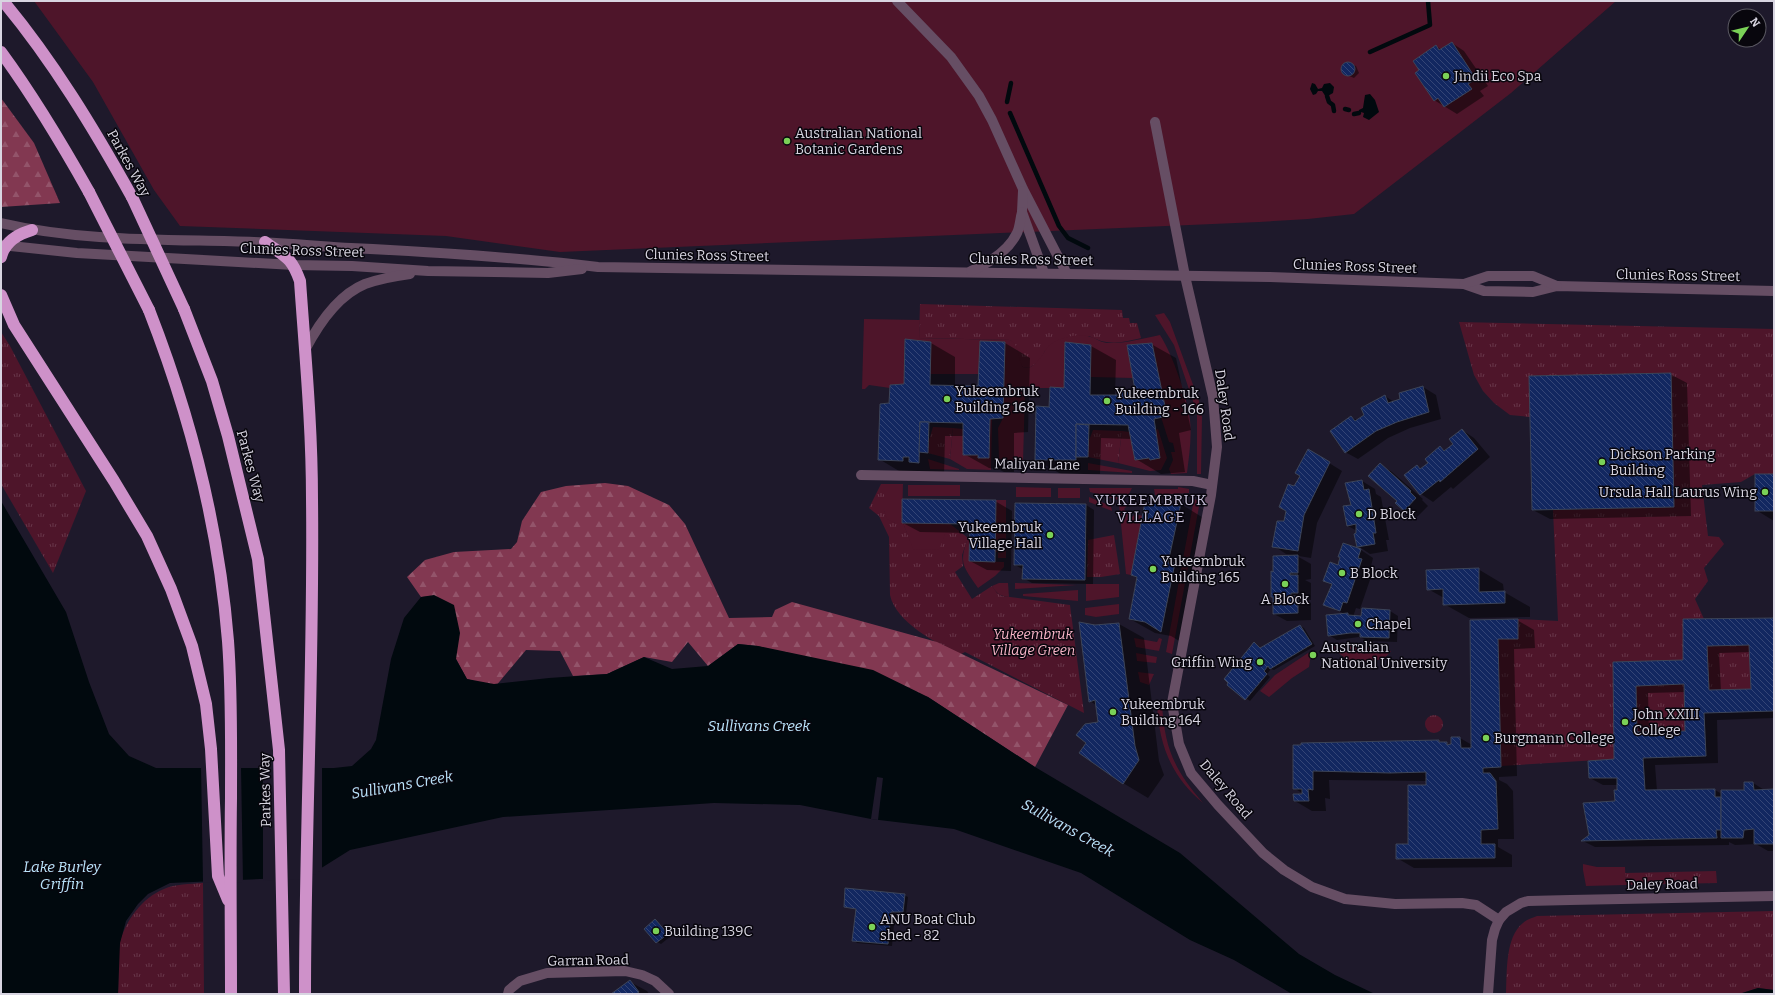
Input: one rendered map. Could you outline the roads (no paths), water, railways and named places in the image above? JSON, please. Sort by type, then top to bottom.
[{"type":"highway","name":"Parkes Way","points":[[3,1],[43,53],[83,112],[132,197],[184,309],[212,381],[228,436],[258,559],[279,750],[284,994]]},
{"type":"highway","points":[[1,52],[22,80],[56,134],[89,192],[149,310],[179,394],[211,519],[221,576],[228,640],[231,692],[231,994]]},
{"type":"highway","points":[[2,250],[21,233],[32,230]]},
{"type":"highway","points":[[265,242],[285,255],[294,265],[300,281],[305,350],[312,497],[312,593],[305,905],[305,994]]},
{"type":"highway","points":[[1,295],[14,325],[114,481],[147,536],[171,589],[192,646],[206,704],[212,749],[218,876],[230,904]]},
{"type":"street","points":[[897,1],[928,32],[967,77],[992,120],[1023,189],[1067,274]]},
{"type":"street","name":"Daley Road","points":[[1155,122],[1186,276],[1213,398],[1217,447],[1212,485],[1172,703],[1179,744],[1191,773],[1218,805],[1263,853],[1284,870],[1312,887],[1345,899],[1395,904],[1462,903],[1476,906],[1499,920],[1506,912],[1521,903],[1528,901],[1774,896]]},
{"type":"street","points":[[967,273],[986,265],[1002,253],[1017,233],[1022,212],[1023,189]]},
{"type":"street","points":[[1022,212],[1044,274]]},
{"type":"street","name":"Clunies Ross Street","points":[[1,223],[32,230],[66,234],[265,242],[548,261],[598,267],[1269,277],[1464,284],[1484,291],[1534,292],[1557,286],[1774,291]]},
{"type":"street","name":"Clunies Ross Street","points":[[2,250],[294,265],[352,266],[428,271],[548,273],[598,267]]},
{"type":"street","points":[[305,350],[329,313],[346,296],[364,284],[389,277],[428,271]]},
{"type":"street","name":"Clunies Ross Street","points":[[1464,284],[1488,276],[1533,276],[1557,286]]},
{"type":"street","name":"Maliyan Lane","points":[[861,475],[1193,481],[1212,485]]},
{"type":"street","points":[[1488,994],[1492,940],[1499,920]]},
{"type":"street","name":"Garran Road","points":[[508,994],[509,990],[520,981],[547,973],[625,971],[642,975],[655,981],[669,994]]},
{"type":"water","points":[[1312,83],[1315,84],[1318,89],[1322,88],[1324,84],[1330,83],[1334,87],[1333,93],[1326,97],[1322,91],[1318,91],[1313,95],[1310,89]]},
{"type":"water","points":[[1370,94],[1375,100],[1379,112],[1369,120],[1363,117],[1364,113],[1359,113],[1359,110],[1363,108],[1365,95]]},
{"type":"water","name":"Sullivans Creek","points":[[1,501],[66,612],[89,682],[109,734],[129,756],[156,768],[334,768],[352,766],[371,749],[376,740],[391,659],[404,618],[421,597],[434,595],[454,605],[460,633],[456,659],[467,679],[494,684],[607,674],[644,657],[672,669],[708,666],[738,644],[758,646],[873,670],[928,697],[1035,767],[1180,853],[1299,954],[1335,975],[1375,994],[1292,994],[1234,960],[1190,940],[1081,873],[954,829],[871,819],[800,805],[714,803],[503,817],[350,850],[307,877],[170,883],[148,894],[138,904],[126,921],[120,943],[118,994],[1,994]]},
{"type":"water","points":[[1758,988],[1774,990],[1774,994],[1739,994]]},
{"type":"waterway","points":[[1370,52],[1430,25],[1428,1]]},
{"type":"waterway","points":[[1007,102],[1011,83]]},
{"type":"waterway","points":[[1327,96],[1329,102],[1333,105],[1334,111]]},
{"type":"waterway","points":[[1345,109],[1349,110]]},
{"type":"waterway","points":[[1010,113],[1059,226],[1068,238],[1088,248]]},
{"type":"waterway","points":[[1354,114],[1359,113]]},
{"type":"place","name":"Jindii Eco Spa","points":[[1446,76]]},
{"type":"place","name":"Australian National Botanic Gardens","points":[[787,141]]},
{"type":"place","name":"Yukeembruk Building 168","points":[[947,399]]},
{"type":"place","name":"Yukeembruk Building - 166","points":[[1107,401]]},
{"type":"place","name":"Dickson Parking Building","points":[[1602,462]]},
{"type":"place","name":"Ursula Hall Laurus Wing","points":[[1765,492]]},
{"type":"place","name":"D Block","points":[[1359,514]]},
{"type":"place","name":"Yukeembruk Village Hall","points":[[1050,535]]},
{"type":"place","name":"Yukeembruk Building 165","points":[[1153,569]]},
{"type":"place","name":"B Block","points":[[1342,573]]},
{"type":"place","name":"A Block","points":[[1285,584]]},
{"type":"place","name":"Chapel","points":[[1358,624]]},
{"type":"place","name":"Australian National University","points":[[1313,655]]},
{"type":"place","name":"Griffin Wing","points":[[1260,662]]},
{"type":"place","name":"Yukeembruk Building 164","points":[[1113,712]]},
{"type":"place","name":"John XXIII College","points":[[1625,722]]},
{"type":"place","name":"Burgmann College","points":[[1486,738]]},
{"type":"place","name":"ANU Boat Club shed - 82","points":[[872,927]]},
{"type":"place","name":"Building 139C","points":[[656,931]]},
{"type":"district","name":"YUKEEMBRUK VILLAGE","points":[[1151,508]]},
{"type":"park label","name":"Yukeembruk Village Green","points":[[1033,642]]},
{"type":"water label","name":"Lake Burley Griffin","points":[[62,876]]}]
